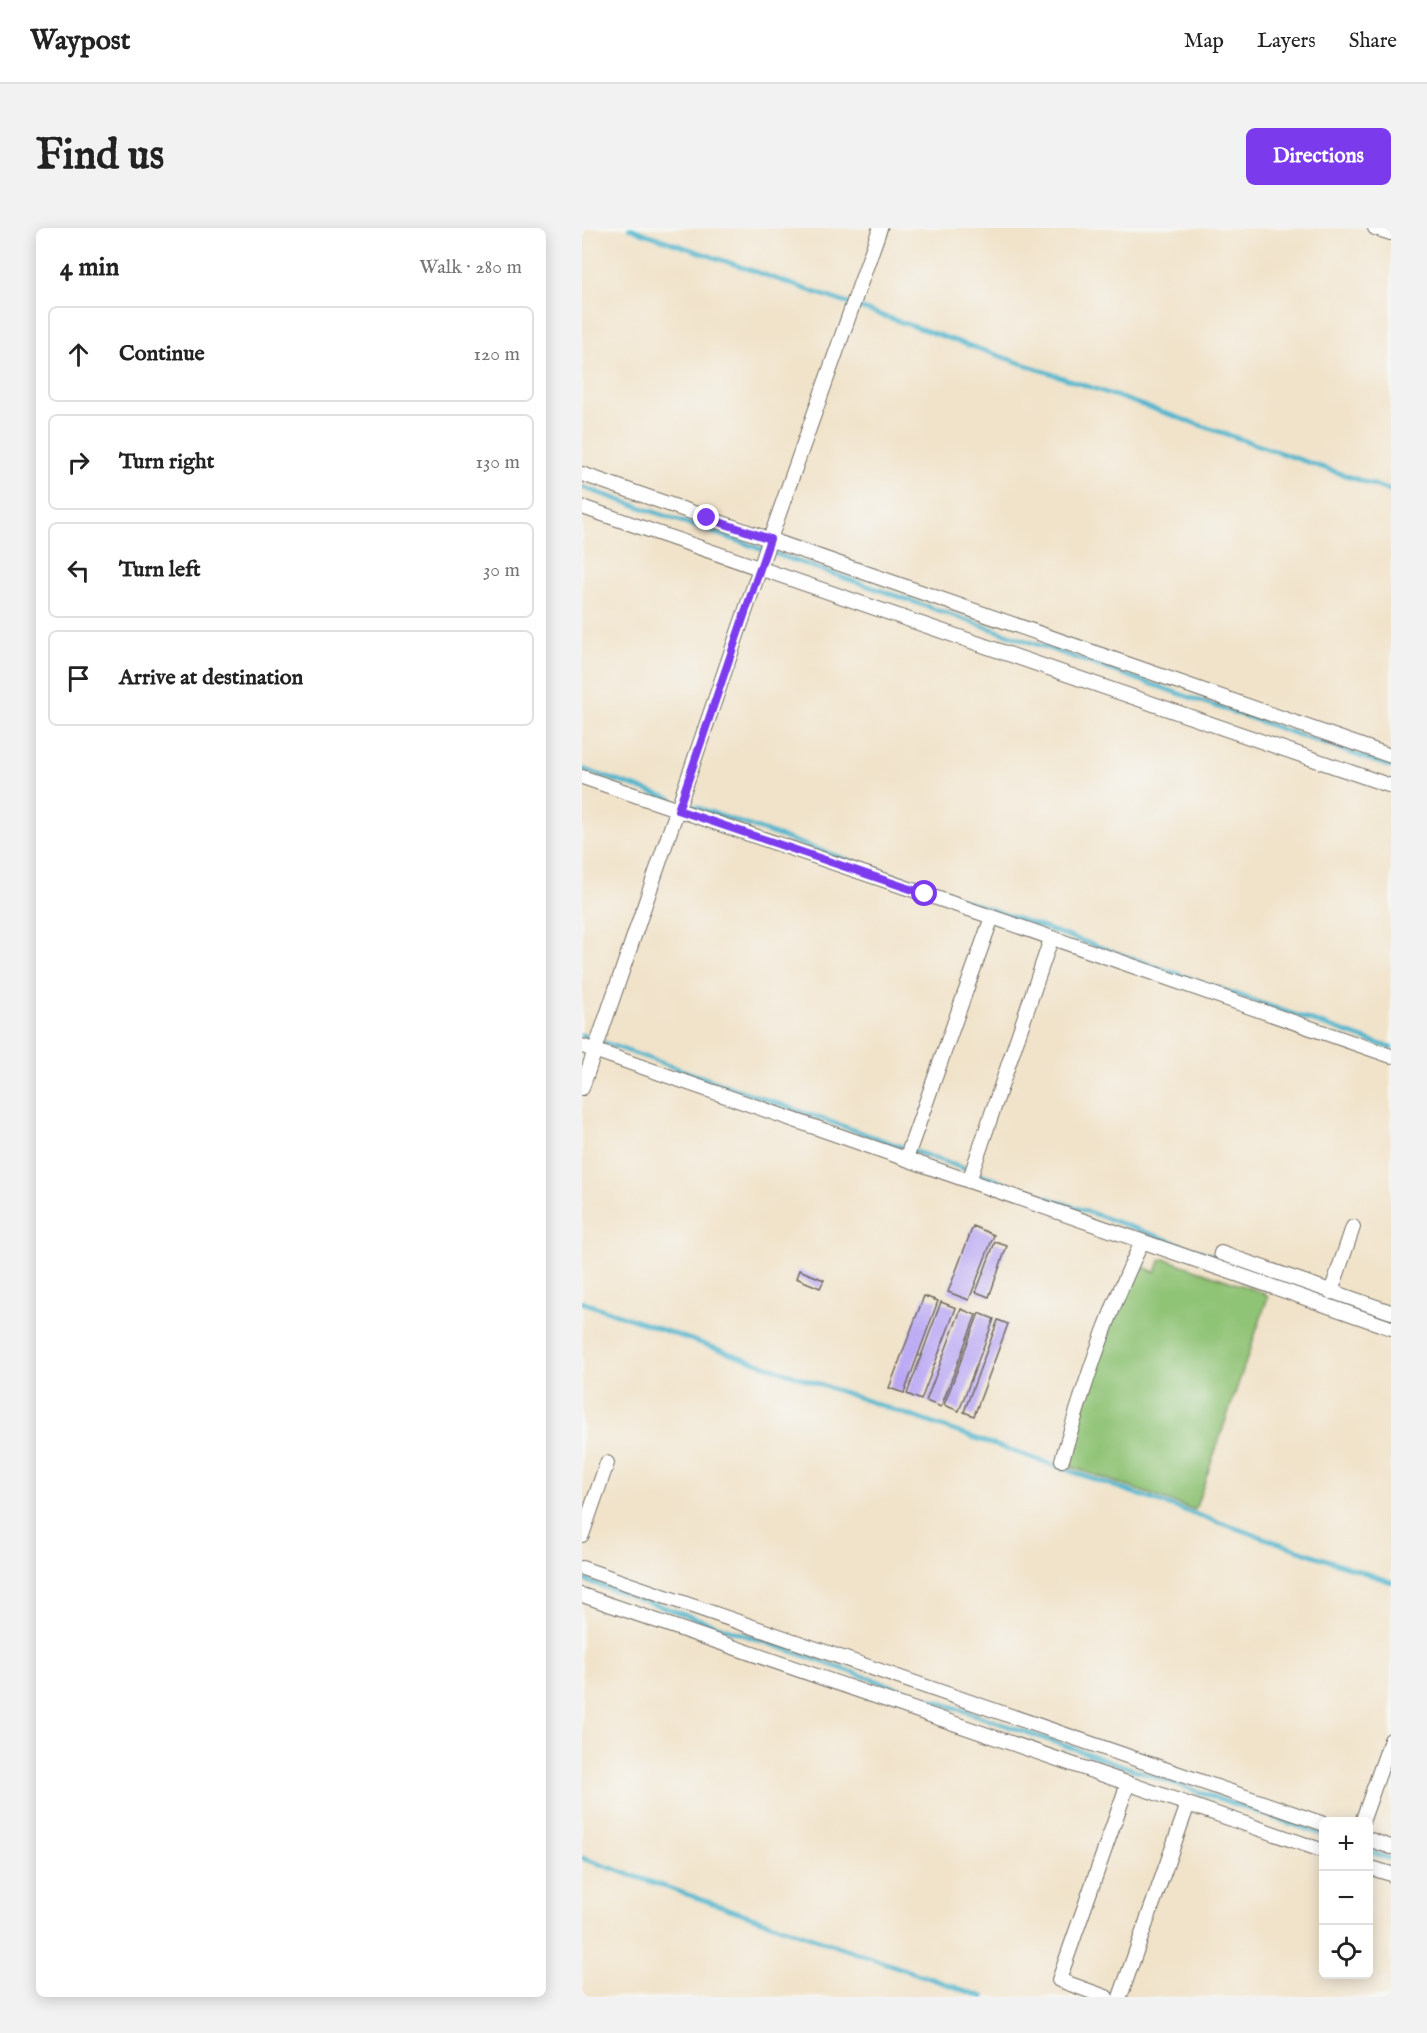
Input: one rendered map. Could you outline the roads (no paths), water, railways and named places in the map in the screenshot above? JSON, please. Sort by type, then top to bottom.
[{"type":"street","points":[[582,1088],[589,1048],[678,810],[880,228]]},
{"type":"street","points":[[1375,228],[1391,233]]},
{"type":"street","points":[[582,474],[766,552],[1391,786]]},
{"type":"street","points":[[582,507],[766,552],[1391,756]]},
{"type":"street","points":[[582,777],[1391,1056]]},
{"type":"street","points":[[909,1153],[992,917]]},
{"type":"street","points":[[971,1174],[1052,939]]},
{"type":"street","points":[[589,1048],[971,1174],[1142,1242],[1255,1272],[1332,1298],[1391,1312]]},
{"type":"street","points":[[1332,1298],[1353,1227]]},
{"type":"street","points":[[1062,1460],[1088,1372],[1121,1286],[1142,1242]]},
{"type":"street","points":[[1221,1253],[1255,1272]]},
{"type":"street","points":[[1332,1298],[1391,1328]]},
{"type":"street","points":[[582,1535],[607,1463]]},
{"type":"street","points":[[582,1568],[724,1630],[1067,1748],[1128,1783],[1186,1792],[1269,1817],[1319,1848]]},
{"type":"street","points":[[582,1595],[724,1630],[1067,1748],[1186,1792],[1269,1817],[1319,1823]]},
{"type":"street","points":[[1363,1817],[1391,1740]]},
{"type":"street","points":[[1106,1997],[1059,1980],[1128,1783]]},
{"type":"street","points":[[1119,1997],[1186,1792]]},
{"type":"street","points":[[1373,1841],[1391,1846]]},
{"type":"street","points":[[1373,1869],[1391,1874]]},
{"type":"waterway","points":[[629,228],[1391,491]]},
{"type":"waterway","points":[[582,487],[1391,767]]},
{"type":"waterway","points":[[582,769],[672,799]]},
{"type":"waterway","points":[[693,806],[1391,1048]]},
{"type":"waterway","points":[[582,1035],[592,1039]]},
{"type":"waterway","points":[[605,1043],[1220,1258]]},
{"type":"waterway","points":[[582,1302],[1391,1582]]},
{"type":"waterway","points":[[582,1579],[1319,1833]]},
{"type":"waterway","points":[[1373,1853],[1391,1859]]},
{"type":"waterway","points":[[582,1858],[984,1997]]}]
